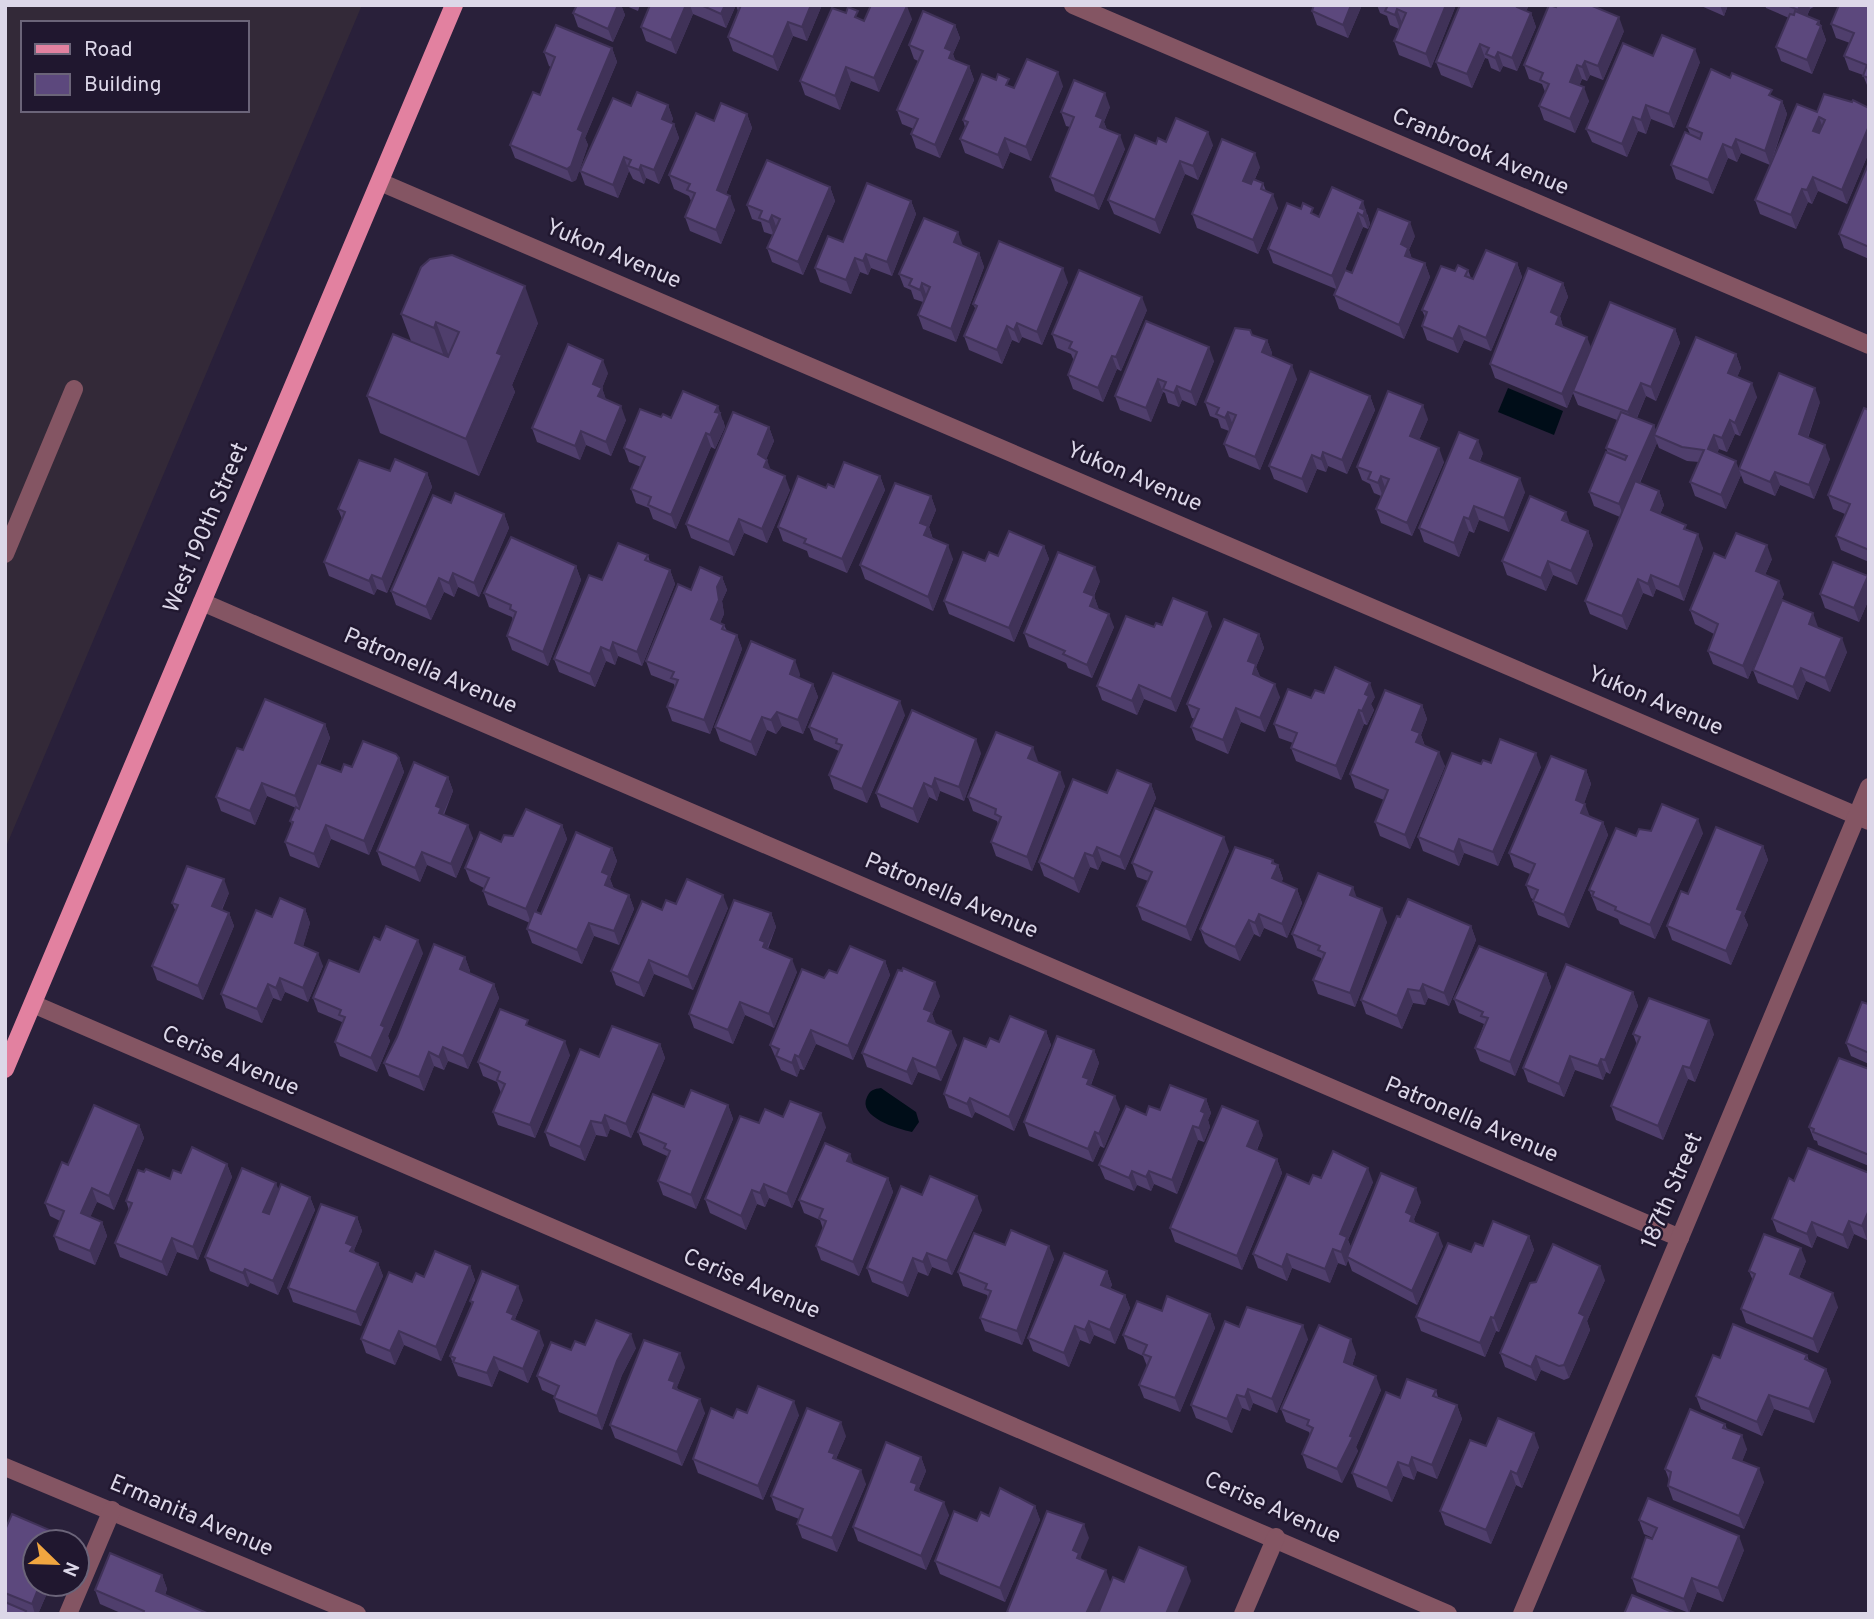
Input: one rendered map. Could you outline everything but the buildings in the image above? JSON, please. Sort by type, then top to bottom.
[{"type":"main road","name":"West 190th Street","points":[[5,1069],[454,5]]},
{"type":"street","name":"Cranbrook Avenue","points":[[1073,5],[1869,345]]},
{"type":"street","name":"Yukon Avenue","points":[[380,182],[1863,818]]},
{"type":"street","points":[[5,554],[74,389]]},
{"type":"street","name":"Patronella Avenue","points":[[202,602],[1679,1238]]},
{"type":"street","name":"187th Street","points":[[1522,1614],[1679,1238],[1863,818],[1869,787]]},
{"type":"street","name":"Cerise Avenue","points":[[33,1004],[1276,1537],[1448,1614]]},
{"type":"street","name":"Ermanita Avenue","points":[[5,1467],[357,1614]]},
{"type":"street","points":[[68,1614],[112,1510]]},
{"type":"street","points":[[1243,1614],[1276,1537]]},
{"type":"street","points":[[310,1614],[317,1597]]},
{"type":"shaded area","points":[[5,5],[362,5],[5,849]]},
{"type":"shaded area","points":[[1508,388],[1563,411],[1554,435],[1498,412]]},
{"type":"shaded area","points":[[881,1088],[916,1112],[919,1122],[912,1132],[880,1121],[868,1110],[865,1104],[868,1095]]}]
